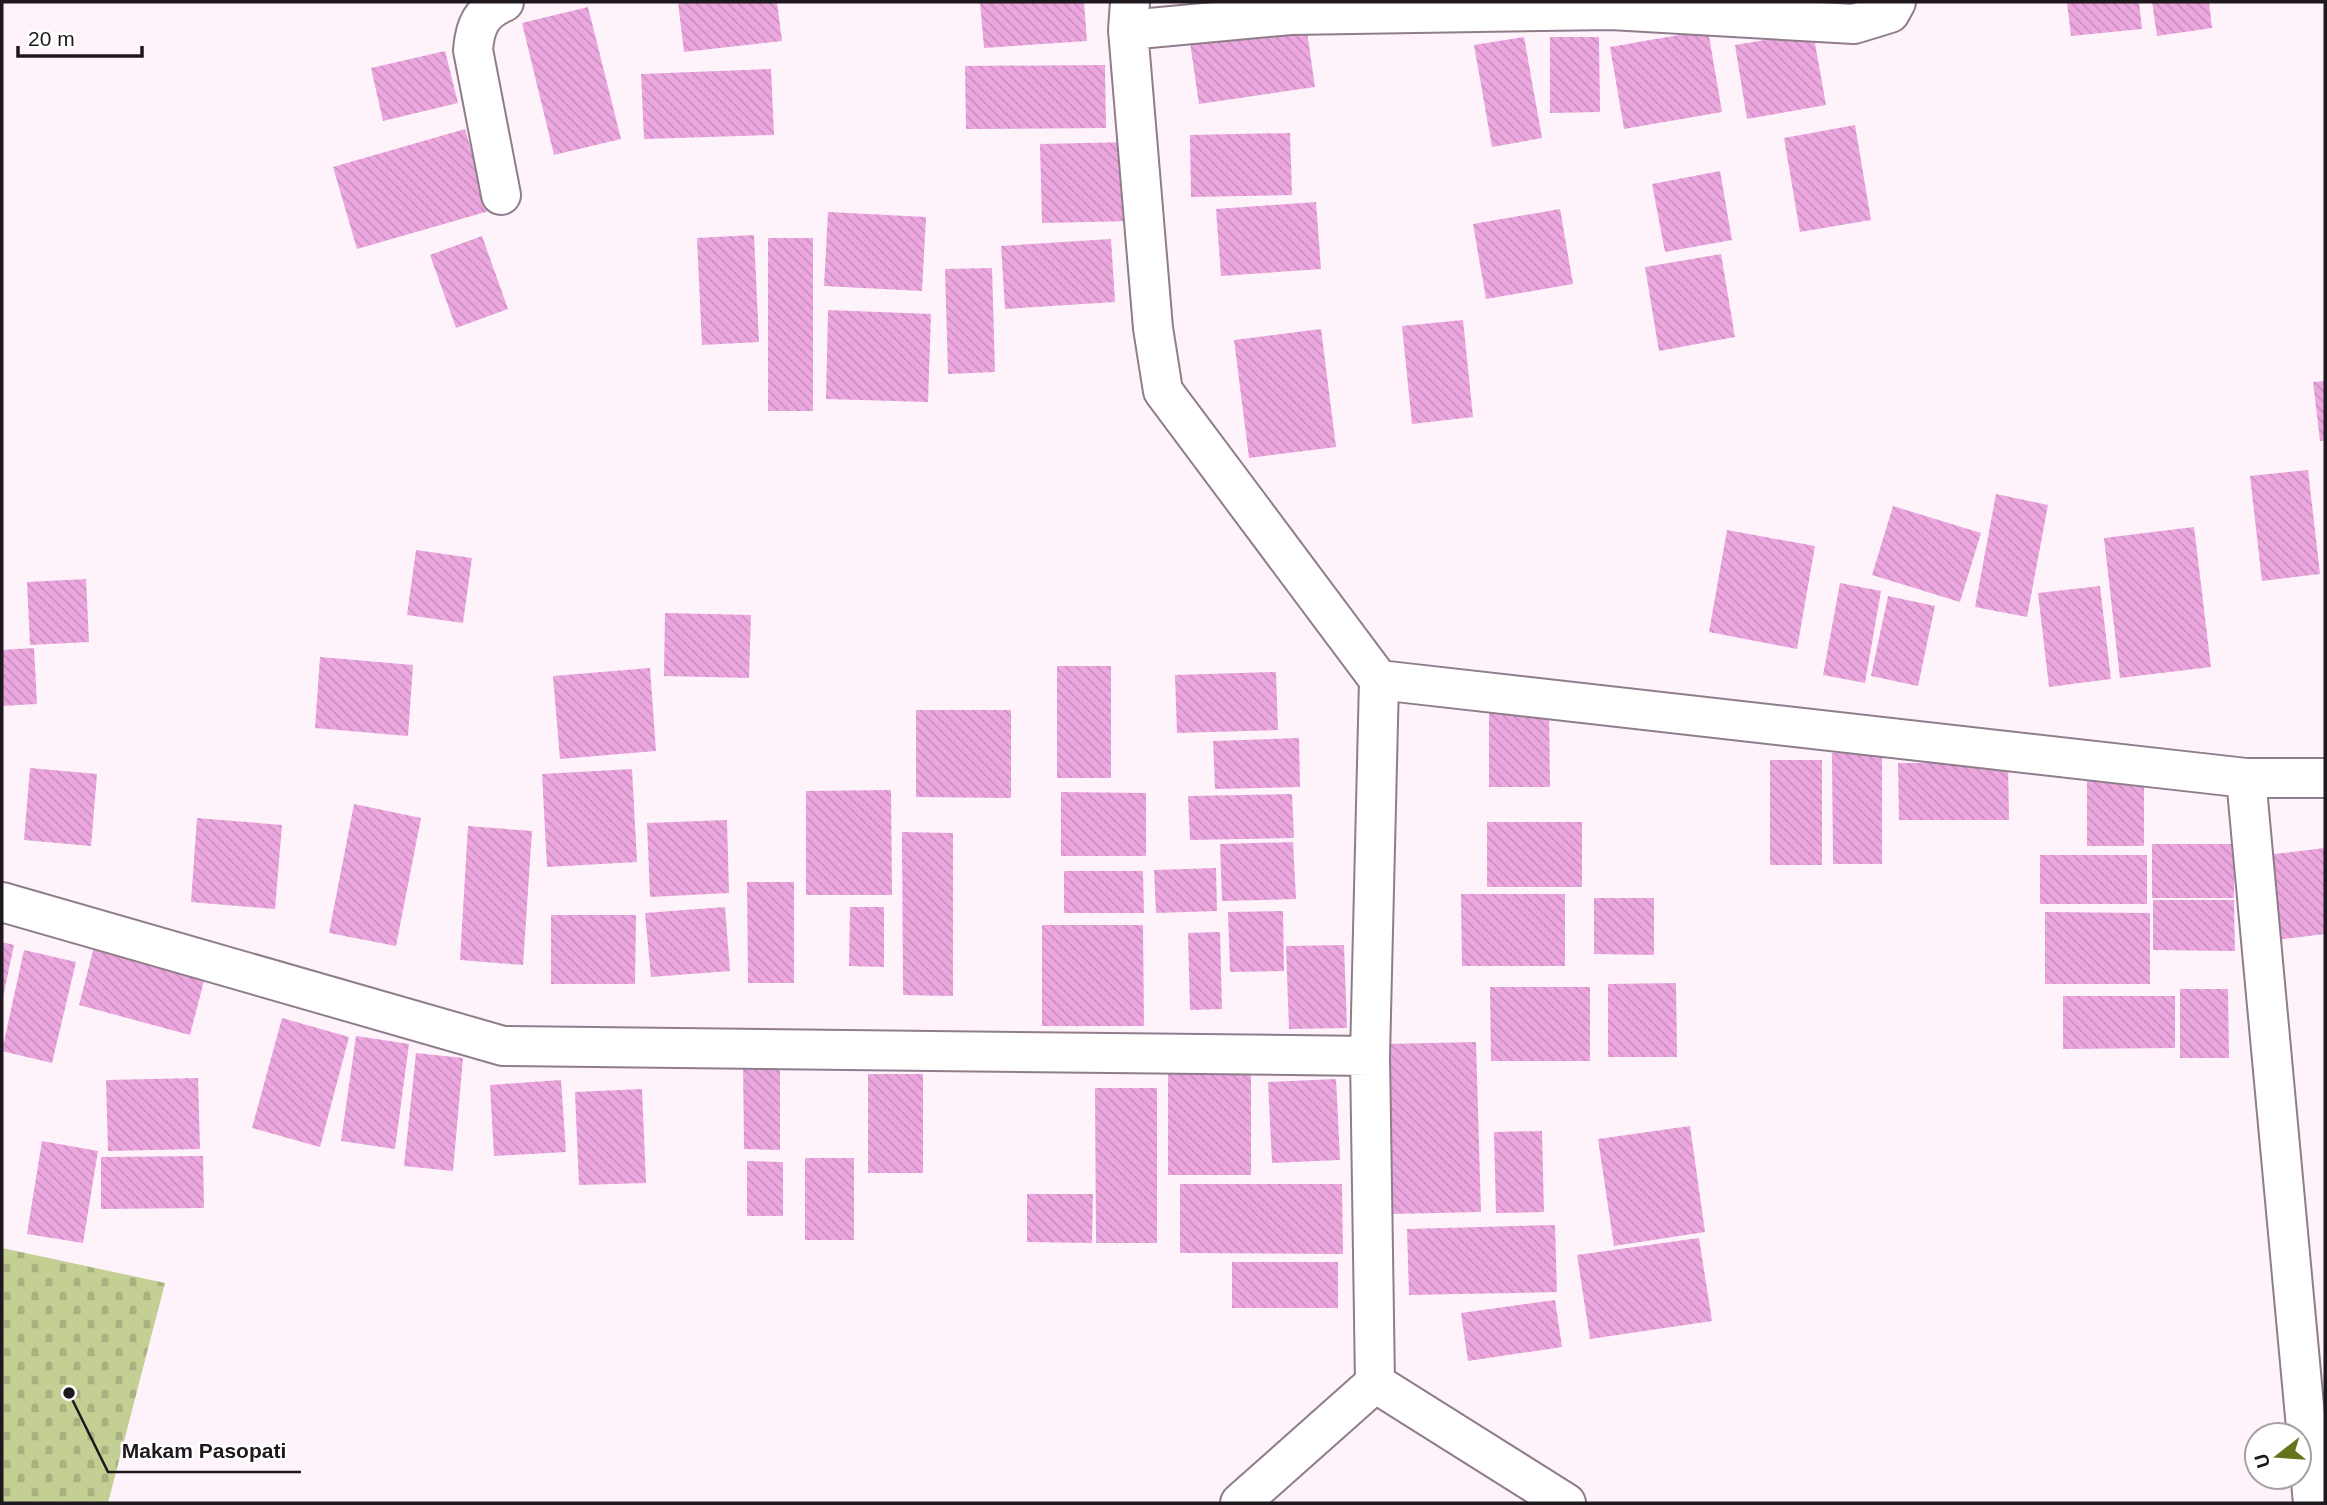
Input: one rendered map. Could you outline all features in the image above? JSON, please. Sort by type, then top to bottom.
[{"type":"street","points":[[501,195],[473,50],[475,27],[491,8],[504,2]]},
{"type":"street","points":[[1240,1503],[1375,1384],[1370,1056],[1379,680],[1163,391],[1153,328],[1129,16],[1611,10],[1854,24],[1891,13],[1896,2]]},
{"type":"street","points":[[1379,680],[2246,778],[2325,778]]},
{"type":"street","points":[[2246,778],[2313,1503]]},
{"type":"street","points":[[2,902],[503,1046],[1370,1056]]},
{"type":"street","points":[[1375,1384],[1566,1503]]},
{"type":"green space","points":[[2,1248],[165,1283],[108,1503],[2,1503]]},
{"type":"building","points":[[678,2],[777,2],[782,41],[684,52]]},
{"type":"building","points":[[980,2],[1084,2],[1087,41],[984,48]]},
{"type":"building","points":[[2067,2],[2139,2],[2142,29],[2071,36]]},
{"type":"building","points":[[2152,2],[2209,2],[2212,28],[2157,36]]},
{"type":"building","points":[[588,7],[621,139],[554,155],[522,23]]},
{"type":"building","points":[[1306,25],[1315,87],[1199,104],[1190,42]]},
{"type":"building","points":[[1708,30],[1722,112],[1624,129],[1610,47]]},
{"type":"building","points":[[1813,32],[1826,105],[1747,119],[1735,45]]},
{"type":"building","points":[[1524,37],[1542,138],[1492,147],[1474,45]]},
{"type":"building","points":[[1550,37],[1599,37],[1600,112],[1550,113]]},
{"type":"building","points":[[445,51],[458,103],[383,121],[371,68]]},
{"type":"building","points":[[1105,65],[1106,128],[966,129],[965,66]]},
{"type":"building","points":[[771,69],[774,135],[644,139],[641,74]]},
{"type":"building","points":[[1855,125],[1871,220],[1800,232],[1784,138]]},
{"type":"building","points":[[465,129],[489,211],[357,249],[333,167]]},
{"type":"building","points":[[1290,133],[1292,195],[1191,197],[1190,135]]},
{"type":"building","points":[[1130,142],[1132,221],[1042,223],[1040,144]]},
{"type":"building","points":[[1720,171],[1732,240],[1665,252],[1652,184]]},
{"type":"building","points":[[1316,202],[1321,269],[1221,276],[1216,209]]},
{"type":"building","points":[[1560,209],[1573,284],[1486,299],[1473,224]]},
{"type":"building","points":[[828,212],[926,217],[922,291],[824,286]]},
{"type":"building","points":[[754,235],[759,342],[702,345],[697,238]]},
{"type":"building","points":[[482,236],[508,309],[456,328],[430,255]]},
{"type":"building","points":[[768,238],[813,238],[813,411],[768,411]]},
{"type":"building","points":[[1111,239],[1115,302],[1005,309],[1001,246]]},
{"type":"building","points":[[1721,254],[1735,337],[1659,351],[1645,267]]},
{"type":"building","points":[[992,268],[995,372],[948,374],[945,269]]},
{"type":"building","points":[[828,310],[931,314],[928,402],[826,399]]},
{"type":"building","points":[[1463,320],[1473,417],[1412,424],[1402,326]]},
{"type":"building","points":[[1321,329],[1336,447],[1249,458],[1234,340]]},
{"type":"building","points":[[2325,381],[2325,441],[2320,441],[2313,382]]},
{"type":"building","points":[[2308,470],[2320,574],[2262,581],[2250,476]]},
{"type":"building","points":[[1996,494],[2048,505],[2027,617],[1975,607]]},
{"type":"building","points":[[1893,506],[1981,533],[1960,602],[1872,575]]},
{"type":"building","points":[[2194,527],[2211,667],[2120,678],[2104,538]]},
{"type":"building","points":[[1727,530],[1815,546],[1797,649],[1709,632]]},
{"type":"building","points":[[416,550],[472,558],[463,623],[407,615]]},
{"type":"building","points":[[86,579],[89,642],[30,645],[27,582]]},
{"type":"building","points":[[1840,583],[1881,591],[1865,683],[1823,675]]},
{"type":"building","points":[[2100,586],[2111,679],[2049,687],[2038,593]]},
{"type":"building","points":[[1888,596],[1935,606],[1918,686],[1871,676]]},
{"type":"building","points":[[665,613],[751,615],[749,678],[664,676]]},
{"type":"building","points":[[34,648],[37,704],[2,706],[2,650]]},
{"type":"building","points":[[320,657],[413,665],[408,736],[315,728]]},
{"type":"building","points":[[1057,666],[1111,666],[1111,778],[1057,778]]},
{"type":"building","points":[[650,668],[656,751],[560,759],[553,676]]},
{"type":"building","points":[[1276,672],[1278,730],[1177,733],[1175,675]]},
{"type":"building","points":[[1549,704],[1550,787],[1489,787],[1489,705]]},
{"type":"building","points":[[916,710],[1011,710],[1011,798],[916,797]]},
{"type":"building","points":[[1299,738],[1300,787],[1215,789],[1213,741]]},
{"type":"building","points":[[1832,753],[1882,753],[1882,864],[1833,864]]},
{"type":"building","points":[[1770,760],[1822,760],[1822,865],[1770,865]]},
{"type":"building","points":[[1898,763],[2008,763],[2009,820],[1899,820]]},
{"type":"building","points":[[30,768],[97,774],[91,846],[24,840]]},
{"type":"building","points":[[632,769],[637,862],[547,867],[542,774]]},
{"type":"building","points":[[2087,773],[2144,773],[2144,846],[2087,846]]},
{"type":"building","points":[[891,790],[892,895],[806,895],[806,791]]},
{"type":"building","points":[[1061,792],[1146,793],[1146,856],[1061,856]]},
{"type":"building","points":[[1292,794],[1294,838],[1190,840],[1188,796]]},
{"type":"building","points":[[354,804],[421,818],[396,946],[329,933]]},
{"type":"building","points":[[197,818],[282,825],[275,909],[191,902]]},
{"type":"building","points":[[727,820],[729,893],[650,897],[647,823]]},
{"type":"building","points":[[1487,822],[1582,822],[1582,887],[1487,887]]},
{"type":"building","points":[[468,826],[532,831],[523,965],[460,960]]},
{"type":"building","points":[[902,832],[953,833],[953,996],[903,995]]},
{"type":"building","points":[[1293,842],[1296,899],[1222,901],[1220,844]]},
{"type":"building","points":[[2152,844],[2234,844],[2234,898],[2152,898]]},
{"type":"building","points":[[2325,848],[2325,934],[2276,940],[2266,855]]},
{"type":"building","points":[[2040,855],[2147,855],[2147,904],[2040,904]]},
{"type":"building","points":[[1216,868],[1217,911],[1156,913],[1154,870]]},
{"type":"building","points":[[1064,871],[1143,871],[1144,913],[1064,913]]},
{"type":"building","points":[[747,882],[794,882],[794,983],[748,983]]},
{"type":"building","points":[[1461,894],[1565,894],[1565,966],[1462,966]]},
{"type":"building","points":[[1594,898],[1654,898],[1654,955],[1594,954]]},
{"type":"building","points":[[2153,900],[2234,900],[2235,951],[2153,950]]},
{"type":"building","points":[[725,907],[730,971],[651,977],[645,913]]},
{"type":"building","points":[[850,907],[884,907],[884,967],[849,966]]},
{"type":"building","points":[[1283,911],[1284,971],[1230,972],[1228,912]]},
{"type":"building","points":[[2045,912],[2150,913],[2150,984],[2045,984]]},
{"type":"building","points":[[551,915],[636,915],[635,984],[551,984]]},
{"type":"building","points":[[1042,925],[1143,925],[1144,1026],[1042,1026]]},
{"type":"building","points":[[1220,932],[1222,1009],[1190,1010],[1188,933]]},
{"type":"building","points":[[2,942],[14,945],[3,997],[2,996]]},
{"type":"building","points":[[95,943],[206,973],[190,1035],[79,1005]]},
{"type":"building","points":[[1344,945],[1347,1028],[1289,1029],[1286,946]]},
{"type":"building","points":[[24,950],[76,962],[52,1063],[2,1051]]},
{"type":"building","points":[[1676,983],[1677,1057],[1608,1057],[1608,984]]},
{"type":"building","points":[[1490,987],[1590,987],[1590,1061],[1491,1061]]},
{"type":"building","points":[[2180,989],[2228,989],[2229,1058],[2180,1058]]},
{"type":"building","points":[[2063,996],[2175,996],[2175,1048],[2063,1049]]},
{"type":"building","points":[[282,1018],[349,1037],[320,1147],[252,1128]]},
{"type":"building","points":[[356,1036],[409,1044],[395,1149],[341,1141]]},
{"type":"building","points":[[1476,1042],[1481,1212],[1390,1214],[1385,1044]]},
{"type":"building","points":[[416,1053],[463,1058],[453,1171],[404,1166]]},
{"type":"building","points":[[743,1058],[780,1058],[780,1150],[744,1149]]},
{"type":"building","points":[[1168,1072],[1251,1072],[1251,1175],[1168,1175]]},
{"type":"building","points":[[868,1074],[923,1074],[923,1173],[868,1173]]},
{"type":"building","points":[[198,1078],[200,1149],[108,1151],[106,1080]]},
{"type":"building","points":[[1336,1079],[1340,1160],[1272,1163],[1268,1082]]},
{"type":"building","points":[[561,1080],[566,1152],[494,1156],[490,1085]]},
{"type":"building","points":[[1095,1088],[1157,1088],[1157,1243],[1096,1243]]},
{"type":"building","points":[[642,1089],[646,1183],[579,1185],[575,1092]]},
{"type":"building","points":[[1690,1126],[1705,1232],[1614,1246],[1598,1139]]},
{"type":"building","points":[[1542,1131],[1544,1212],[1496,1213],[1494,1132]]},
{"type":"building","points":[[42,1141],[98,1151],[83,1243],[27,1234]]},
{"type":"building","points":[[203,1156],[204,1208],[101,1209],[101,1157]]},
{"type":"building","points":[[805,1158],[854,1158],[854,1240],[805,1240]]},
{"type":"building","points":[[747,1161],[783,1162],[783,1216],[747,1216]]},
{"type":"building","points":[[1180,1184],[1342,1184],[1343,1254],[1180,1253]]},
{"type":"building","points":[[1027,1194],[1093,1194],[1092,1243],[1027,1242]]},
{"type":"building","points":[[1555,1225],[1557,1292],[1409,1295],[1407,1229]]},
{"type":"building","points":[[1699,1238],[1712,1321],[1590,1339],[1577,1255]]},
{"type":"building","points":[[1232,1262],[1338,1262],[1338,1308],[1232,1308]]},
{"type":"building","points":[[1555,1300],[1562,1347],[1468,1361],[1461,1313]]},
{"type":"place","name":"Makam Pasopati","points":[[69,1393]]}]
